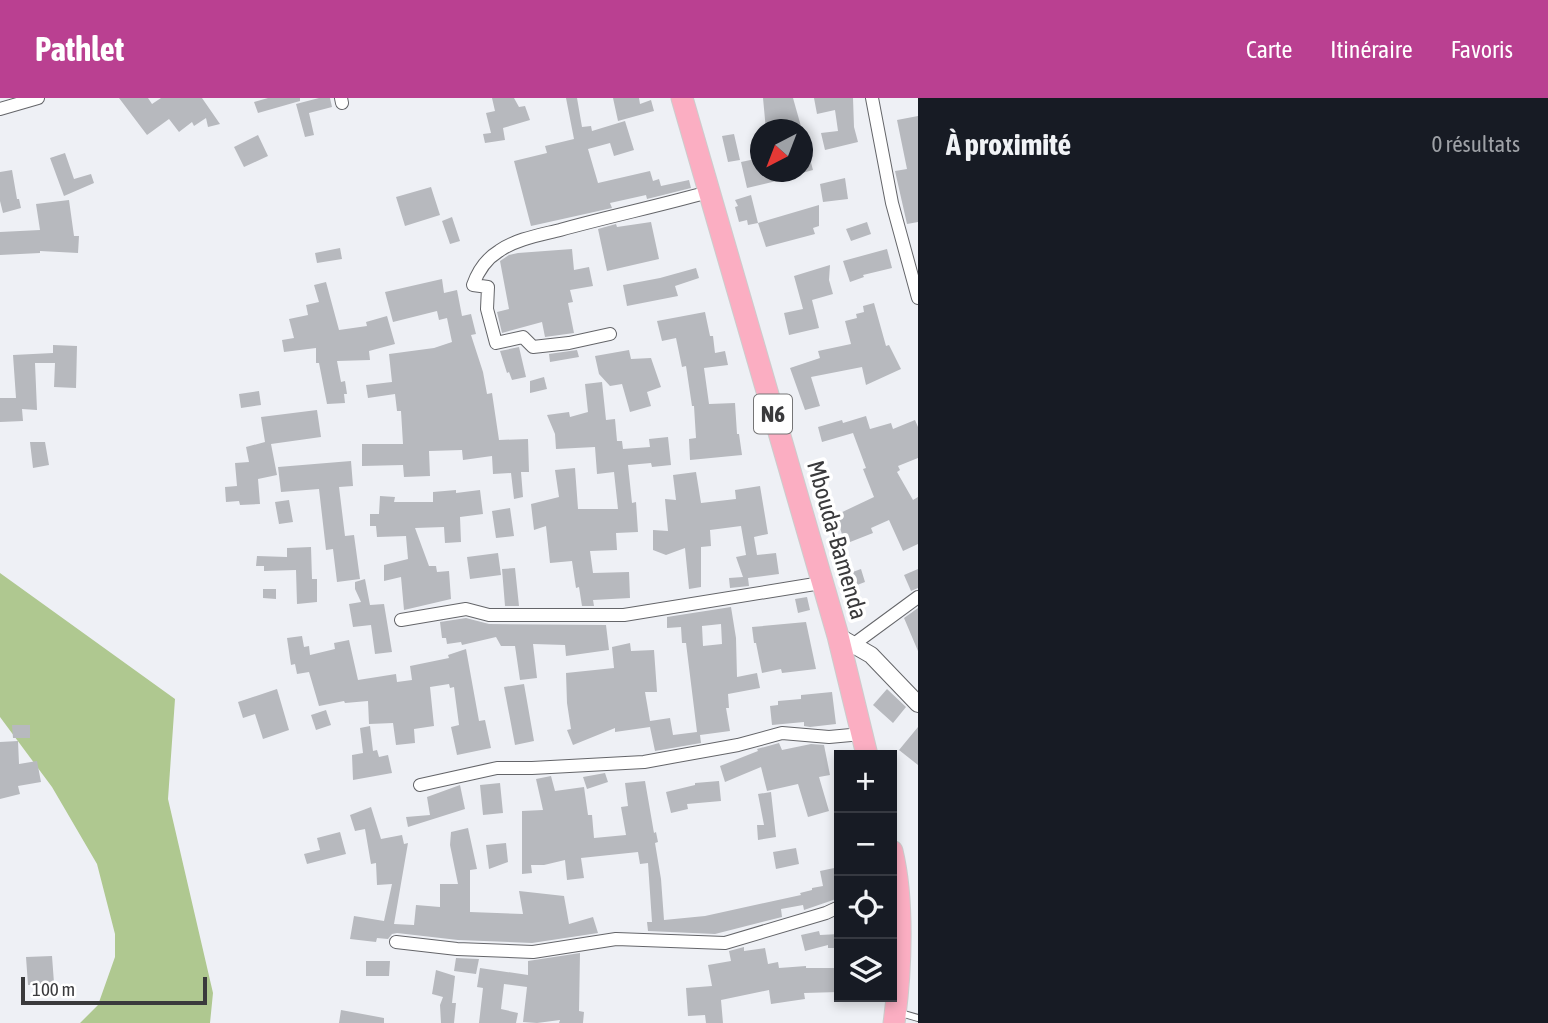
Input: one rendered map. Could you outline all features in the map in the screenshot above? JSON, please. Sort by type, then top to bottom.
[{"type":"highway","name":"Mbouda-Bamenda","points":[[682,98],[821,583],[846,640],[865,745]]},
{"type":"highway","points":[[895,1017],[900,953],[897,916]]},
{"type":"street","points":[[0,109],[38,98]]},
{"type":"street","points":[[872,98],[892,203],[918,298]]},
{"type":"street","points":[[610,334],[569,343],[533,346],[523,337],[496,343],[487,309],[488,287],[473,285],[477,273],[487,259],[516,242],[708,192]]},
{"type":"street","points":[[401,620],[466,610],[488,615],[624,615],[821,583]]},
{"type":"street","points":[[918,597],[846,640],[871,655],[918,704]]},
{"type":"street","points":[[420,785],[497,768],[644,762],[738,745],[782,733],[828,737],[865,745]]},
{"type":"street","points":[[396,942],[533,953],[616,939],[725,943],[834,910]]},
{"type":"lane","points":[[895,1017],[918,1018]]},
{"type":"green space","points":[[0,573],[175,699],[168,799],[213,993],[210,1023],[80,1023],[98,1005],[115,957],[115,934],[97,864],[52,787],[0,717]]},
{"type":"building","points":[[119,98],[148,98],[152,104],[161,98],[202,98],[220,124],[208,127],[206,118],[194,126],[192,122],[179,132],[169,119],[147,135]]},
{"type":"building","points":[[268,98],[300,98],[300,101],[258,113],[254,102]]},
{"type":"building","points":[[330,98],[332,107],[309,113],[314,135],[305,137],[296,104]]},
{"type":"building","points":[[492,98],[514,98],[519,107],[525,106],[530,120],[503,128],[505,140],[485,143],[483,134],[491,133],[486,113],[495,111]]},
{"type":"building","points":[[566,98],[577,98],[582,127],[591,126],[592,131],[625,121],[634,150],[614,156],[610,143],[588,149],[598,183],[650,171],[653,181],[659,179],[661,186],[689,180],[691,188],[647,199],[646,195],[610,203],[612,208],[531,226],[514,161],[547,153],[545,146],[574,139]]},
{"type":"building","points":[[613,98],[639,98],[640,104],[651,100],[654,111],[618,121]]},
{"type":"building","points":[[763,98],[793,98],[799,119],[765,119]]},
{"type":"building","points":[[814,98],[853,98],[854,127],[858,142],[825,150],[821,133],[838,131],[835,110],[817,114]]},
{"type":"building","points":[[918,116],[918,222],[907,224],[895,171],[907,169],[897,120]]},
{"type":"building","points":[[734,134],[740,160],[728,162],[722,136]]},
{"type":"building","points":[[258,135],[268,156],[244,167],[234,147]]},
{"type":"building","points":[[65,153],[74,179],[91,174],[94,183],[64,196],[50,158]]},
{"type":"building","points":[[750,160],[750,182],[772,182],[747,188],[741,162]]},
{"type":"building","points":[[12,170],[21,208],[3,213],[0,201],[0,172]]},
{"type":"building","points":[[845,178],[848,199],[823,202],[820,184]]},
{"type":"building","points":[[431,187],[440,215],[405,226],[396,197]]},
{"type":"building","points":[[751,195],[758,223],[748,225],[747,220],[739,222],[735,200]]},
{"type":"building","points":[[69,200],[74,236],[79,236],[78,253],[40,251],[0,255],[0,232],[40,230],[36,204]]},
{"type":"building","points":[[819,205],[819,226],[813,228],[815,234],[766,247],[758,223]]},
{"type":"building","points":[[452,217],[460,241],[450,244],[442,221]]},
{"type":"building","points":[[651,222],[659,259],[607,271],[598,229],[616,224],[617,227]]},
{"type":"building","points":[[867,222],[871,234],[851,241],[846,229]]},
{"type":"building","points":[[340,248],[342,259],[317,263],[315,253]]},
{"type":"building","points":[[572,249],[574,270],[589,267],[593,286],[570,290],[573,302],[568,303],[574,333],[545,337],[542,322],[502,333],[497,312],[509,309],[500,261],[518,253]]},
{"type":"building","points":[[887,249],[892,268],[863,275],[864,277],[850,282],[843,261]]},
{"type":"building","points":[[830,265],[829,280],[833,294],[812,300],[819,328],[789,335],[784,313],[803,309],[794,276]]},
{"type":"building","points":[[696,268],[699,278],[675,286],[678,296],[627,306],[623,285]]},
{"type":"building","points":[[442,279],[444,293],[457,290],[462,316],[471,314],[476,334],[471,335],[487,394],[492,393],[499,440],[528,439],[529,472],[521,472],[523,497],[514,499],[511,473],[493,474],[492,456],[463,460],[462,450],[429,451],[430,476],[404,477],[403,465],[362,466],[362,444],[403,444],[401,411],[397,411],[395,394],[368,398],[366,385],[392,382],[389,354],[434,348],[452,342],[447,318],[439,320],[437,311],[393,322],[385,292]]},
{"type":"building","points":[[326,282],[339,330],[367,326],[366,322],[387,316],[395,344],[369,351],[370,360],[337,361],[341,382],[345,381],[345,403],[327,404],[319,363],[316,363],[316,348],[284,352],[282,340],[294,338],[289,319],[308,315],[306,305],[319,302],[314,285]]},
{"type":"building","points":[[874,303],[886,346],[889,345],[901,369],[866,385],[862,367],[811,377],[820,406],[805,410],[790,368],[820,358],[818,351],[851,344],[845,321],[857,318],[856,314],[864,312],[863,306]]},
{"type":"building","points":[[705,312],[715,353],[725,351],[728,365],[704,368],[709,404],[735,403],[737,434],[742,455],[690,460],[689,439],[696,438],[694,406],[686,366],[682,367],[676,338],[662,341],[657,321]]},
{"type":"building","points":[[53,345],[77,346],[76,388],[54,387],[55,363],[35,363],[37,410],[22,409],[23,421],[0,422],[0,398],[16,398],[13,355],[53,353]]},
{"type":"building","points":[[519,347],[526,377],[512,380],[500,351]]},
{"type":"building","points":[[577,350],[579,357],[550,362],[549,354]]},
{"type":"building","points":[[629,350],[631,359],[651,358],[661,387],[647,392],[651,406],[630,412],[622,384],[610,386],[599,374],[595,356]]},
{"type":"building","points":[[544,377],[547,389],[530,393],[530,381]]},
{"type":"building","points":[[602,382],[606,420],[615,419],[617,441],[622,441],[623,449],[650,447],[649,439],[668,437],[671,465],[628,465],[632,503],[636,502],[638,532],[616,533],[617,550],[590,551],[593,573],[629,572],[630,598],[593,600],[594,606],[582,606],[572,561],[550,563],[546,526],[534,530],[531,504],[559,497],[555,470],[575,468],[578,509],[618,509],[614,472],[597,474],[595,447],[556,449],[555,434],[547,415],[569,412],[570,417],[588,412],[585,384]]},
{"type":"building","points":[[259,391],[261,405],[241,408],[239,394]]},
{"type":"building","points":[[317,410],[321,437],[271,444],[277,475],[258,479],[260,504],[240,505],[239,501],[226,502],[225,487],[237,486],[235,463],[249,462],[246,447],[265,442],[261,417]]},
{"type":"building","points":[[866,416],[870,429],[891,423],[893,429],[915,420],[918,427],[918,458],[898,466],[900,470],[897,472],[913,500],[918,497],[918,544],[903,551],[889,520],[871,528],[873,533],[845,544],[836,515],[874,497],[853,433],[822,442],[818,427]]},
{"type":"building","points":[[30,442],[45,442],[49,465],[33,468]]},
{"type":"building","points":[[351,461],[353,486],[339,487],[345,536],[354,535],[360,579],[337,582],[333,549],[326,550],[319,489],[281,492],[278,467]]},
{"type":"building","points":[[696,472],[701,503],[736,499],[735,490],[760,486],[768,534],[754,537],[757,555],[776,553],[779,574],[748,578],[749,586],[730,588],[729,578],[743,577],[736,557],[746,555],[741,526],[710,530],[711,546],[701,547],[701,587],[689,589],[685,548],[666,555],[653,550],[653,530],[668,531],[665,499],[676,500],[673,475]]},
{"type":"building","points":[[456,490],[456,493],[480,490],[483,514],[460,517],[461,542],[445,543],[444,527],[415,528],[429,566],[436,566],[437,572],[449,571],[451,599],[404,610],[401,577],[384,581],[384,565],[408,559],[406,536],[377,537],[376,526],[370,526],[370,514],[379,514],[380,496],[395,497],[394,502],[433,502],[433,492]]},
{"type":"building","points":[[289,500],[293,522],[279,524],[275,502]]},
{"type":"building","points":[[510,508],[514,536],[496,538],[492,511]]},
{"type":"building","points":[[311,547],[312,579],[317,579],[317,602],[297,604],[296,570],[264,571],[264,566],[256,566],[257,556],[287,557],[287,548]]},
{"type":"building","points":[[498,553],[501,575],[470,579],[467,557]]},
{"type":"building","points":[[515,568],[519,606],[505,606],[502,569]]},
{"type":"building","points":[[861,569],[865,582],[852,587],[847,574]]},
{"type":"building","points":[[918,569],[918,588],[911,591],[904,575]]},
{"type":"building","points":[[365,579],[370,605],[384,604],[392,652],[375,654],[371,625],[353,627],[349,604],[361,602],[355,582]]},
{"type":"building","points":[[263,589],[276,589],[276,599],[263,598]]},
{"type":"building","points":[[807,597],[810,610],[798,613],[795,599]]},
{"type":"building","points":[[731,607],[736,638],[737,677],[757,673],[760,688],[728,694],[729,708],[726,708],[730,731],[700,735],[701,743],[655,751],[650,727],[615,732],[615,728],[573,745],[567,730],[571,729],[566,673],[614,668],[612,647],[630,643],[631,651],[654,650],[657,692],[645,692],[650,721],[670,718],[673,735],[697,732],[686,643],[682,643],[681,627],[667,628],[667,617]],"holes":[[[721,624],[722,644],[703,646],[702,626]]]},
{"type":"building","points":[[918,608],[918,651],[904,618]]},
{"type":"building","points":[[466,618],[489,624],[606,625],[609,650],[566,656],[565,645],[533,644],[537,678],[520,680],[515,646],[501,646],[496,637],[462,645],[461,642],[447,644],[446,638],[442,638],[440,622]]},
{"type":"building","points":[[806,622],[816,669],[782,673],[781,669],[762,673],[752,627]]},
{"type":"building","points":[[302,636],[304,647],[309,646],[310,655],[335,649],[334,643],[349,640],[358,680],[396,674],[397,682],[412,680],[410,666],[449,658],[448,655],[466,649],[479,721],[485,720],[491,748],[457,755],[451,727],[459,725],[454,687],[450,688],[449,684],[430,687],[434,726],[414,729],[415,743],[396,745],[393,723],[369,724],[368,701],[344,701],[319,706],[309,672],[297,674],[295,664],[291,665],[287,638]]},
{"type":"building","points":[[524,684],[534,741],[515,745],[504,687]]},
{"type":"building","points":[[277,689],[289,730],[263,739],[255,714],[243,718],[238,702]]},
{"type":"building","points":[[887,689],[906,707],[893,723],[873,705]]},
{"type":"building","points":[[832,692],[836,724],[810,727],[804,726],[804,722],[772,725],[770,706],[778,705],[778,701],[801,699],[801,695]]},
{"type":"building","points":[[326,710],[331,725],[316,730],[311,715]]},
{"type":"building","points":[[12,725],[30,725],[30,738],[13,738]]},
{"type":"building","points":[[370,726],[373,751],[377,750],[379,757],[388,755],[392,773],[353,780],[352,755],[363,753],[360,728]]},
{"type":"building","points":[[918,727],[918,765],[899,750]]},
{"type":"building","points":[[18,741],[19,764],[37,761],[41,782],[18,786],[20,794],[0,799],[0,742]]},
{"type":"building","points":[[779,743],[782,750],[811,744],[824,745],[830,775],[819,777],[829,811],[808,817],[798,784],[767,791],[761,767],[725,782],[720,766],[758,751],[757,749]]},
{"type":"building","points":[[605,773],[608,782],[587,789],[583,777]]},
{"type":"building","points":[[551,776],[555,791],[584,787],[588,815],[592,815],[594,838],[626,835],[621,807],[628,806],[625,783],[645,781],[658,842],[655,843],[664,920],[705,916],[801,895],[800,893],[812,888],[823,886],[820,871],[834,868],[834,900],[804,910],[803,905],[781,909],[782,917],[715,934],[648,931],[647,922],[652,922],[648,863],[640,864],[638,852],[581,858],[584,878],[567,880],[565,860],[531,865],[532,873],[522,874],[522,811],[543,810],[536,779]]},
{"type":"building","points":[[719,781],[721,801],[687,804],[688,809],[671,813],[666,792],[695,783]]},
{"type":"building","points":[[500,783],[503,813],[483,815],[480,785]]},
{"type":"building","points":[[460,785],[465,809],[408,827],[406,817],[430,815],[427,797]]},
{"type":"building","points":[[771,792],[776,837],[758,840],[757,825],[764,825],[758,794]]},
{"type":"building","points":[[371,807],[381,839],[402,835],[404,844],[408,843],[394,924],[414,925],[416,905],[440,907],[440,884],[458,884],[450,845],[451,832],[468,828],[477,869],[470,870],[470,912],[523,914],[519,891],[564,896],[569,924],[593,917],[598,933],[532,943],[458,940],[397,933],[388,939],[377,938],[376,942],[350,939],[354,916],[384,921],[392,884],[377,885],[376,863],[371,864],[365,829],[355,831],[350,815]]},
{"type":"building","points":[[340,832],[346,854],[307,864],[304,854],[320,850],[317,838]]},
{"type":"building","points":[[506,843],[508,862],[489,869],[486,845]]},
{"type":"building","points":[[796,848],[799,864],[776,869],[773,852]]},
{"type":"building","points":[[819,931],[820,935],[834,934],[834,948],[828,948],[828,945],[805,951],[801,935]]},
{"type":"building","points":[[744,947],[744,951],[765,948],[768,964],[778,962],[779,968],[834,968],[834,992],[804,993],[805,999],[771,1004],[769,990],[721,1000],[723,1023],[706,1023],[705,1015],[688,1016],[686,988],[712,986],[708,965],[731,961],[729,951]]},
{"type":"building","points":[[580,953],[579,1011],[584,1012],[583,1023],[559,1023],[560,1020],[523,1022],[527,987],[504,984],[501,1009],[518,1013],[516,1023],[479,1023],[483,988],[477,987],[480,968],[528,975],[528,961]]},
{"type":"building","points":[[52,956],[54,983],[28,985],[26,957]]},
{"type":"building","points":[[456,958],[479,959],[476,974],[454,971]]},
{"type":"building","points":[[366,961],[390,961],[389,976],[366,976]]},
{"type":"building","points":[[436,970],[455,976],[452,1003],[456,1003],[454,1023],[441,1023],[440,1005],[443,997],[432,994]]},
{"type":"building","points":[[341,1010],[384,1018],[384,1023],[339,1023]]}]
